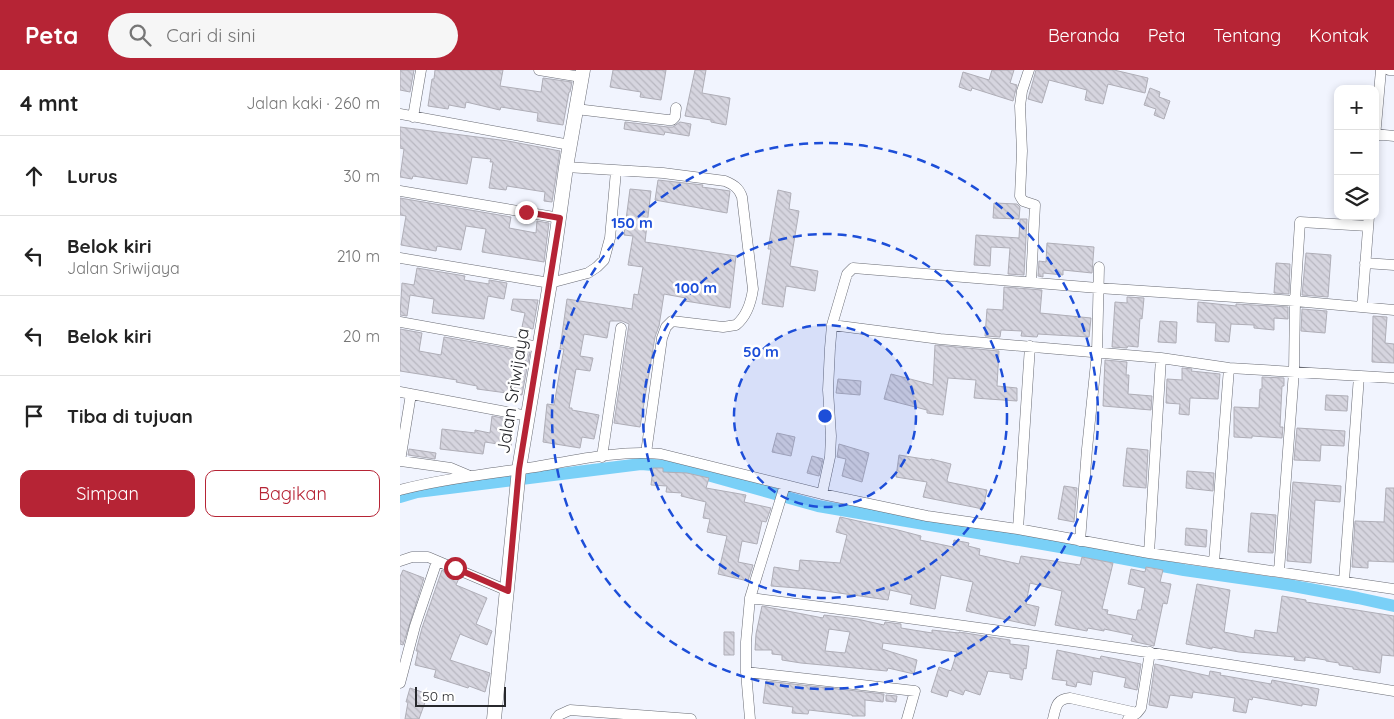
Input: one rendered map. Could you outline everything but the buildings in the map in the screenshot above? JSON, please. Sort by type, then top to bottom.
[{"type":"street","points":[[413,117],[420,70]]},
{"type":"street","points":[[540,70],[582,73]]},
{"type":"street","points":[[1029,70],[1022,91],[1020,106],[1022,152],[1020,196],[1023,201],[1035,205],[1031,282]]},
{"type":"street","points":[[1376,130],[1381,70]]},
{"type":"street","points":[[1389,70],[1394,70]]},
{"type":"street","name":"Jalan Sriwijaya","points":[[494,719],[519,472],[582,73]]},
{"type":"street","points":[[576,109],[668,120],[675,117],[676,108]]},
{"type":"street","points":[[400,114],[570,145]]},
{"type":"street","points":[[1379,136],[1394,136]]},
{"type":"street","points":[[566,167],[663,173],[725,181],[734,184],[739,189],[742,197],[753,289],[748,310],[736,325],[723,327],[672,321],[666,327],[662,338],[646,452]]},
{"type":"street","points":[[400,258],[550,283],[588,273],[604,260],[610,238],[616,171]]},
{"type":"street","points":[[400,191],[560,218]]},
{"type":"street","points":[[1279,571],[1294,372],[1295,301],[1300,222],[1369,221],[1362,307]]},
{"type":"street","points":[[1366,263],[1394,265]]},
{"type":"street","points":[[822,494],[830,457],[831,436],[828,390],[832,325],[847,274],[853,268],[1394,310]]},
{"type":"street","points":[[1080,541],[1097,353],[1099,268]]},
{"type":"street","points":[[400,322],[539,347]]},
{"type":"street","points":[[832,325],[940,339],[1161,358],[1229,368],[1394,378]]},
{"type":"street","points":[[602,457],[620,328]]},
{"type":"street","points":[[1018,529],[1030,346]]},
{"type":"street","points":[[1149,553],[1161,358]]},
{"type":"street","points":[[1214,562],[1229,368]]},
{"type":"street","points":[[1344,581],[1359,376]]},
{"type":"street","points":[[400,392],[528,416]]},
{"type":"street","points":[[411,394],[401,461],[451,468],[470,476]]},
{"type":"street","points":[[400,490],[470,476],[519,472],[602,457],[646,452],[661,454],[784,489],[822,494],[926,516],[1018,529],[1149,553],[1394,589]]},
{"type":"street","points":[[750,719],[746,672],[746,642],[750,598],[784,489]]},
{"type":"street","points":[[400,561],[412,557],[428,557],[508,591]]},
{"type":"street","points":[[400,683],[415,626],[437,560]]},
{"type":"street","points":[[750,598],[845,609],[1150,652],[1394,691]]},
{"type":"street","points":[[1052,719],[1057,704],[1063,699],[1070,698],[1132,716],[1141,708],[1150,652]]},
{"type":"street","points":[[746,672],[915,692],[907,719]]},
{"type":"street","points":[[556,719],[559,715],[570,710],[691,719]]},
{"type":"waterway","points":[[400,497],[417,492],[641,464],[665,466],[711,476],[818,506],[1184,570],[1288,585],[1394,606]]},
{"type":"route","points":[[455,568],[508,591],[519,469],[560,218],[526,212]]}]
